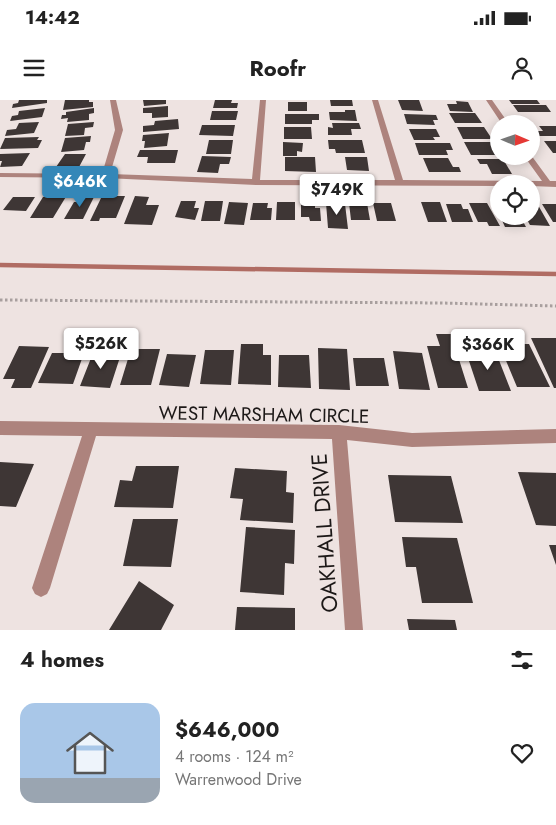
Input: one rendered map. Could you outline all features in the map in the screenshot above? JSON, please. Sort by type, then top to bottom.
[{"type":"street","points":[[105,176],[119,130],[113,100]]},
{"type":"street","points":[[256,182],[263,100]]},
{"type":"street","points":[[375,100],[399,181]]},
{"type":"street","points":[[489,100],[500,115]]},
{"type":"street","points":[[536,165],[552,184]]},
{"type":"street","points":[[0,175],[105,176],[256,182],[399,181],[552,184]]},
{"type":"street","name":"WEST MARSHAM CIRCLE","points":[[0,428],[339,432],[412,440],[556,436]]},
{"type":"street","points":[[41,588],[91,430]]},
{"type":"street","name":"OAKHALL DRIVE","points":[[339,432],[354,630]]},
{"type":"path","points":[[0,300],[442,303],[556,306]]},
{"type":"building","points":[[19,100],[47,100],[47,103],[12,108],[13,104],[18,103]]},
{"type":"building","points":[[65,100],[89,100],[89,102],[93,102],[93,107],[63,110]]},
{"type":"building","points":[[143,100],[166,100],[166,104],[144,106]]},
{"type":"building","points":[[215,100],[232,100],[231,103],[238,103],[237,108],[213,108]]},
{"type":"building","points":[[330,100],[352,100],[353,106],[331,106]]},
{"type":"building","points":[[398,100],[419,100],[423,111],[402,110]]},
{"type":"building","points":[[509,100],[537,100],[540,104],[512,104]]},
{"type":"building","points":[[456,101],[468,102],[473,112],[450,111],[447,104],[457,104]]},
{"type":"building","points":[[288,102],[307,102],[307,111],[288,111]]},
{"type":"building","points":[[513,105],[546,105],[551,112],[518,112]]},
{"type":"building","points":[[168,106],[168,117],[152,118],[152,113],[143,113],[143,108]]},
{"type":"building","points":[[45,108],[42,117],[10,121],[12,116],[18,115],[19,111]]},
{"type":"building","points":[[94,108],[94,113],[89,114],[89,120],[67,122],[68,118],[61,119],[62,115],[66,115],[66,112]]},
{"type":"building","points":[[345,110],[355,110],[357,121],[330,120],[329,112],[345,112]]},
{"type":"building","points":[[212,111],[238,111],[236,120],[210,120]]},
{"type":"building","points":[[449,113],[475,113],[482,123],[455,123]]},
{"type":"building","points":[[285,114],[319,114],[319,120],[312,120],[312,124],[285,124]]},
{"type":"building","points":[[404,114],[436,115],[438,120],[433,120],[435,125],[407,124]]},
{"type":"building","points":[[178,119],[179,129],[143,132],[143,126],[154,125],[155,121]]},
{"type":"building","points":[[39,122],[34,133],[5,136],[7,130],[16,129],[19,123]]},
{"type":"building","points":[[94,122],[93,127],[85,128],[84,135],[65,136],[68,124]]},
{"type":"building","points":[[332,123],[359,123],[361,129],[351,129],[352,135],[328,135],[328,127],[333,128]]},
{"type":"building","points":[[202,125],[235,125],[233,136],[199,135]]},
{"type":"building","points":[[540,126],[556,126],[556,136],[540,136],[540,131],[543,131]]},
{"type":"building","points":[[284,127],[311,127],[312,139],[284,139]]},
{"type":"building","points":[[457,127],[484,127],[490,136],[490,139],[463,139]]},
{"type":"building","points":[[409,129],[436,129],[440,137],[433,137],[435,140],[414,140]]},
{"type":"building","points":[[169,133],[167,146],[144,148],[145,141],[142,141],[143,135]]},
{"type":"building","points":[[91,136],[90,142],[86,142],[84,150],[61,152],[65,138]]},
{"type":"building","points":[[39,137],[37,140],[42,140],[38,148],[0,149],[5,138]]},
{"type":"building","points":[[209,140],[233,140],[231,154],[206,154]]},
{"type":"building","points":[[328,140],[362,140],[365,153],[336,153],[335,149],[329,149]]},
{"type":"building","points":[[544,141],[556,141],[556,153],[553,153]]},
{"type":"building","points":[[283,142],[303,143],[302,152],[297,151],[297,156],[283,156]]},
{"type":"building","points":[[464,142],[490,142],[490,155],[471,155]]},
{"type":"building","points":[[415,143],[450,143],[453,150],[446,150],[448,155],[419,155]]},
{"type":"building","points":[[140,150],[178,150],[175,163],[147,163],[148,157],[137,157]]},
{"type":"building","points":[[30,153],[22,166],[0,167],[2,161],[0,161],[0,154]]},
{"type":"building","points":[[65,154],[86,154],[79,167],[56,167]]},
{"type":"building","points":[[202,156],[231,157],[229,164],[220,164],[218,173],[197,172]]},
{"type":"building","points":[[285,157],[315,157],[316,172],[285,171]]},
{"type":"building","points":[[345,157],[367,157],[369,171],[347,170]]},
{"type":"building","points":[[423,158],[448,158],[453,167],[459,167],[461,172],[429,172]]},
{"type":"building","points":[[477,159],[490,159],[490,165],[507,165],[512,174],[492,174],[487,164],[480,164]]},
{"type":"building","points":[[54,195],[67,195],[53,218],[30,218],[43,197],[53,197]]},
{"type":"building","points":[[81,195],[95,195],[83,219],[64,219],[74,202],[77,202]]},
{"type":"building","points":[[102,196],[125,196],[116,218],[100,218],[99,221],[90,221]]},
{"type":"building","points":[[135,196],[149,197],[146,205],[159,205],[152,225],[124,224]]},
{"type":"building","points":[[13,197],[35,197],[26,211],[3,210]]},
{"type":"building","points":[[181,201],[196,201],[194,208],[199,208],[195,220],[175,217]]},
{"type":"building","points":[[205,201],[223,201],[220,221],[201,221]]},
{"type":"building","points":[[301,201],[315,202],[315,208],[320,208],[321,221],[310,221],[309,217],[301,217]]},
{"type":"building","points":[[229,202],[248,203],[244,225],[224,224]]},
{"type":"building","points":[[277,202],[295,202],[295,220],[276,220]]},
{"type":"building","points":[[421,202],[440,202],[447,222],[428,222]]},
{"type":"building","points":[[253,203],[268,203],[267,208],[272,208],[271,220],[250,220]]},
{"type":"building","points":[[326,203],[345,204],[348,229],[328,228]]},
{"type":"building","points":[[349,203],[367,203],[370,220],[351,220]]},
{"type":"building","points":[[373,203],[391,203],[396,221],[377,221]]},
{"type":"building","points":[[469,203],[487,203],[490,208],[490,225],[500,226],[489,226],[487,222],[478,222]]},
{"type":"building","points":[[446,204],[461,204],[463,209],[468,209],[473,222],[452,222]]},
{"type":"building","points":[[542,204],[556,204],[556,222],[553,222]]},
{"type":"building","points":[[540,208],[550,226],[530,225],[540,225]]},
{"type":"building","points":[[504,225],[525,225],[526,227],[505,227]]},
{"type":"building","points":[[436,334],[451,334],[468,388],[438,388],[427,346],[440,346]]},
{"type":"building","points":[[531,338],[556,338],[556,388],[554,388]]},
{"type":"building","points":[[241,344],[263,344],[263,355],[271,355],[271,385],[238,384]]},
{"type":"building","points":[[499,344],[529,344],[550,387],[517,387]]},
{"type":"building","points":[[19,346],[49,347],[31,388],[11,388],[15,379],[3,379]]},
{"type":"building","points":[[318,348],[347,349],[350,390],[319,389]]},
{"type":"building","points":[[131,349],[160,349],[151,385],[120,385]]},
{"type":"building","points":[[465,349],[495,350],[511,391],[479,391]]},
{"type":"building","points":[[205,350],[234,350],[231,385],[200,384]]},
{"type":"building","points":[[393,351],[422,353],[430,390],[399,389]]},
{"type":"building","points":[[52,353],[84,353],[73,384],[38,383]]},
{"type":"building","points":[[93,353],[121,354],[110,388],[80,386]]},
{"type":"building","points":[[167,354],[196,355],[189,387],[159,385]]},
{"type":"building","points":[[279,355],[309,355],[311,388],[278,387]]},
{"type":"building","points":[[353,358],[384,358],[389,386],[356,386]]},
{"type":"building","points":[[0,462],[34,464],[16,507],[0,506]]},
{"type":"building","points":[[136,466],[179,466],[173,508],[114,507],[120,480],[132,481]]},
{"type":"building","points":[[235,468],[287,471],[286,492],[294,493],[293,523],[240,520],[243,499],[230,498]]},
{"type":"building","points":[[518,472],[556,473],[556,526],[536,525]]},
{"type":"building","points":[[388,475],[451,476],[463,523],[395,522]]},
{"type":"building","points":[[133,519],[178,519],[171,567],[123,566]]},
{"type":"building","points":[[246,527],[295,530],[294,564],[285,563],[284,595],[240,592]]},
{"type":"building","points":[[402,537],[457,538],[473,603],[422,603],[416,567],[406,567]]},
{"type":"building","points":[[549,545],[556,545],[556,565]]},
{"type":"building","points":[[139,581],[174,605],[161,630],[109,630]]},
{"type":"building","points":[[237,607],[295,608],[295,630],[235,630]]},
{"type":"building","points":[[407,619],[455,620],[457,630],[409,630]]},
{"type":"waterway","points":[[0,265],[556,274]]}]
